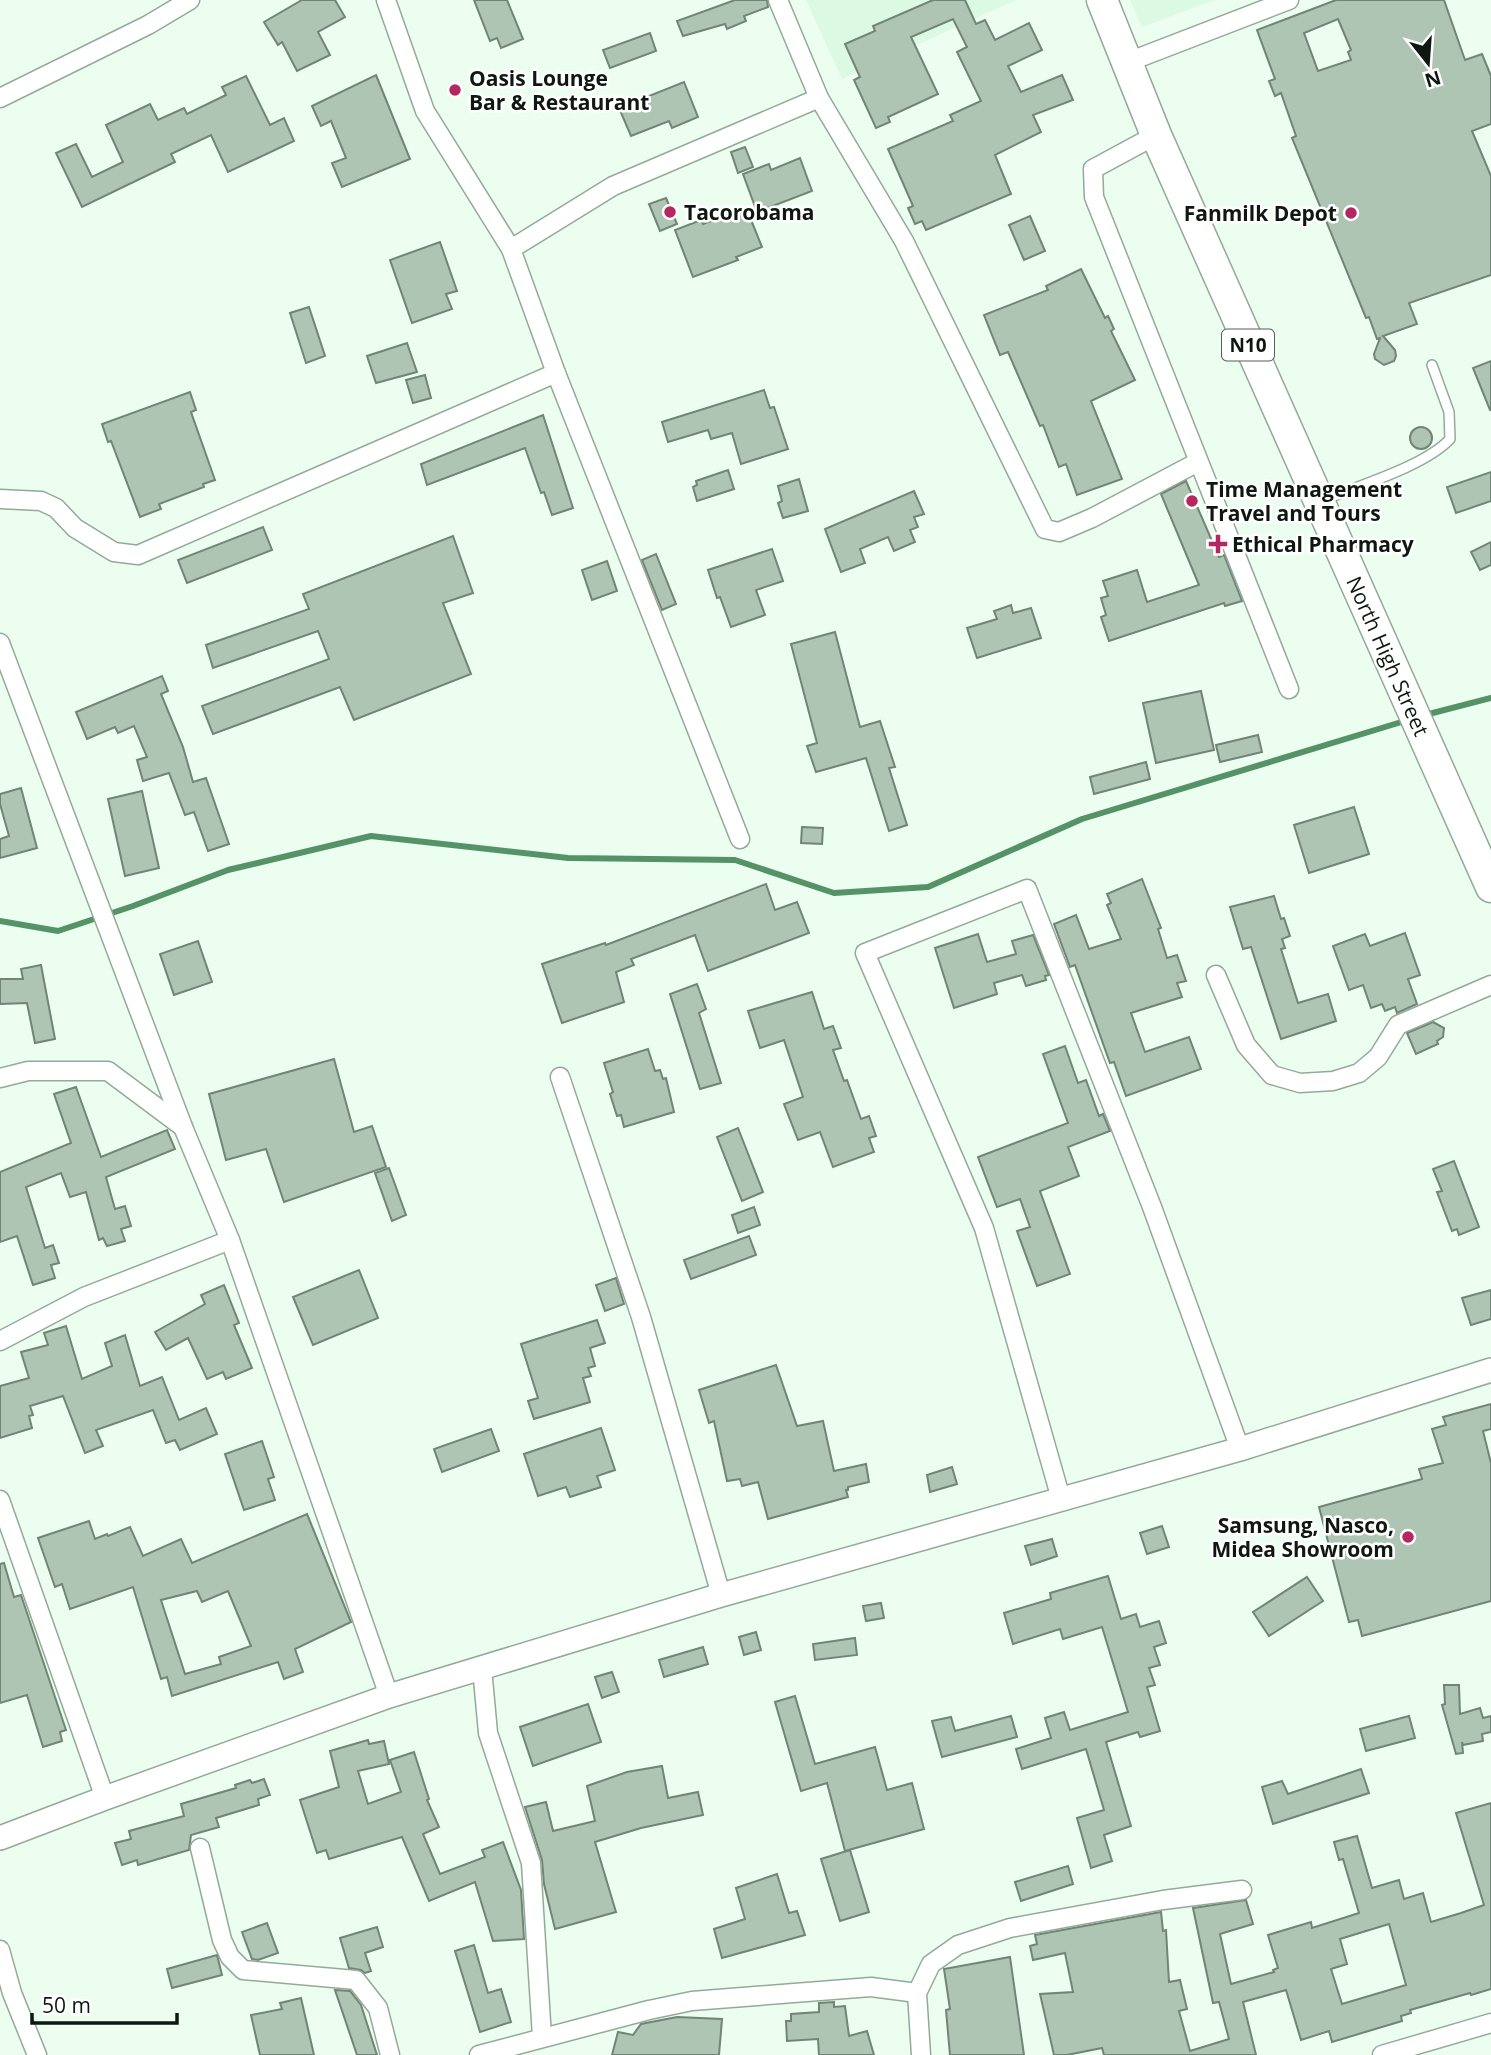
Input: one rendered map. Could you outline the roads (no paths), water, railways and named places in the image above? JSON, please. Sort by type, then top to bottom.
[{"type":"highway","name":"North High Street","points":[[1102,0],[1156,135],[1491,887]]},
{"type":"street","points":[[0,98],[190,0]]},
{"type":"street","points":[[386,0],[425,111],[511,250],[556,373],[740,839]]},
{"type":"street","points":[[778,0],[819,98],[904,241],[1045,529],[1059,531],[1092,518],[1198,462]]},
{"type":"street","points":[[1128,62],[1289,0]]},
{"type":"street","points":[[511,250],[613,186],[819,98]]},
{"type":"street","points":[[1156,135],[1093,169],[1094,197],[1289,689]]},
{"type":"street","points":[[0,499],[41,501],[57,509],[75,528],[114,552],[138,555],[556,373]]},
{"type":"street","points":[[0,643],[7,684],[95,892],[183,1127],[230,1240],[389,1696]]},
{"type":"street","points":[[1061,1499],[984,1228],[865,953],[1027,889],[1152,1207],[1240,1449]]},
{"type":"street","points":[[1216,975],[1246,1045],[1272,1075],[1300,1083],[1333,1081],[1359,1073],[1378,1057],[1398,1026],[1491,985]]},
{"type":"street","points":[[0,1078],[28,1071],[108,1071],[183,1127]]},
{"type":"street","points":[[560,1077],[641,1317],[721,1595]]},
{"type":"street","points":[[0,1341],[84,1297],[230,1240]]},
{"type":"street","points":[[0,1838],[389,1696],[721,1595],[1240,1449],[1491,1370]]},
{"type":"street","points":[[0,1500],[105,1798]]},
{"type":"street","points":[[482,1668],[488,1733],[531,1863],[542,2038]]},
{"type":"street","points":[[200,1848],[222,1940],[230,1957],[243,1970],[356,1980],[377,2008],[390,2055]]},
{"type":"street","points":[[921,2055],[917,1993],[931,1964],[958,1945],[997,1932],[1163,1900],[1241,1890]]},
{"type":"street","points":[[0,1950],[12,1993],[37,2055]]},
{"type":"street","points":[[479,2055],[523,2049],[542,2038],[692,2001],[871,1987],[917,1993]]},
{"type":"street","points":[[1387,2054],[1491,2023]]},
{"type":"lane","points":[[1319,502],[1404,468],[1441,449],[1450,439],[1449,412],[1432,365]]},
{"type":"waterway","points":[[1425,715],[1491,698]]},
{"type":"waterway","points":[[0,921],[58,931],[228,870],[371,836],[568,858],[735,860],[834,893],[928,887],[1082,819],[1408,720]]},
{"type":"place","name":"Oasis Lounge Bar & Restaurant","points":[[455,90]]},
{"type":"place","name":"Tacorobama","points":[[670,212]]},
{"type":"place","name":"Fanmilk Depot","points":[[1351,213]]},
{"type":"place","name":"Time Management Travel and Tours","points":[[1192,501]]},
{"type":"place","name":"Ethical Pharmacy","points":[[1218,544]]},
{"type":"place","name":"Samsung, Nasco, Midea Showroom","points":[[1408,1537]]}]
